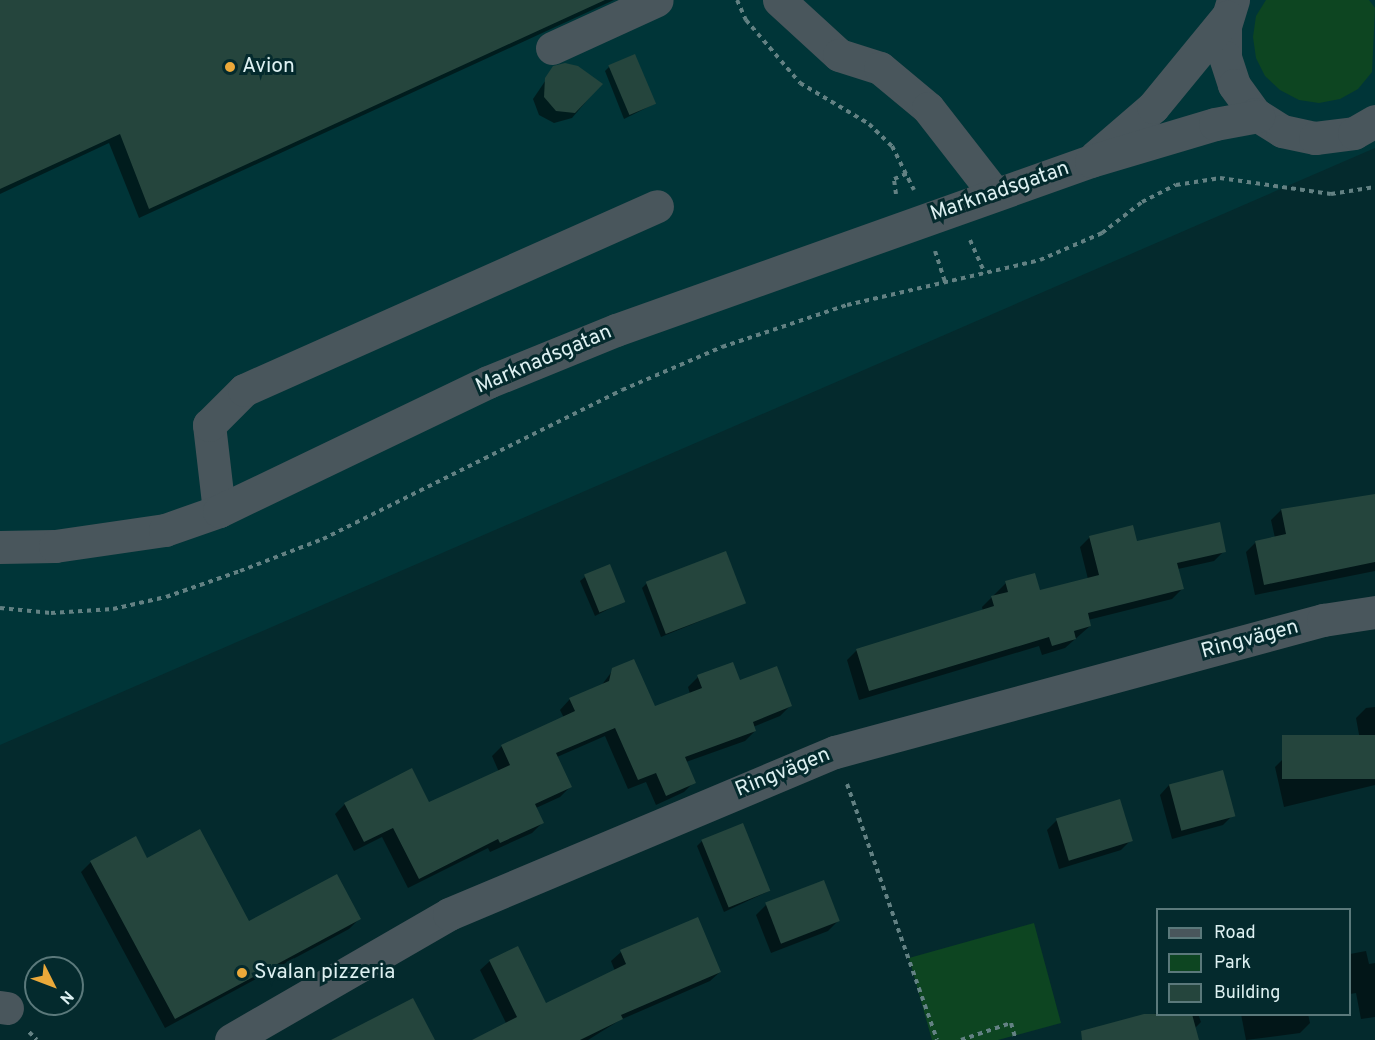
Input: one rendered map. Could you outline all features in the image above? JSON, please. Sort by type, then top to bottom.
[{"type":"street","points":[[552,48],[657,0]]},
{"type":"street","points":[[779,0],[839,55],[880,68],[928,108],[995,194]]},
{"type":"street","points":[[1230,8],[1224,46],[1228,71],[1242,98],[1258,116],[1282,131],[1315,138],[1354,133],[1375,121]]},
{"type":"street","name":"Marknadsgatan","points":[[1091,161],[1153,107],[1230,8]]},
{"type":"street","name":"Marknadsgatan","points":[[0,547],[109,540],[165,530],[219,511],[488,382],[616,330],[1091,161],[1215,124],[1258,116]]},
{"type":"street","points":[[219,511],[209,425],[244,390],[657,207]]},
{"type":"street","name":"Ringvägen","points":[[231,1040],[449,914],[836,752],[1323,620],[1375,612]]},
{"type":"path","points":[[737,0],[746,20],[800,83],[869,124],[892,146],[908,173],[894,179],[898,193],[887,197]]},
{"type":"path","points":[[0,608],[51,613],[113,609],[166,597],[323,539],[622,390],[722,347],[848,304],[985,274],[1067,250],[1102,233],[1142,202],[1176,185],[1220,178],[1331,194],[1375,187]]},
{"type":"path","points":[[963,243],[972,240],[985,274]]},
{"type":"path","points":[[936,254],[945,250]]},
{"type":"path","points":[[836,752],[937,1040]]},
{"type":"path","points":[[960,1040],[1011,1023],[1017,1040]]},
{"type":"shaded area","points":[[0,0],[1375,0],[1375,148],[0,745]]},
{"type":"green space","points":[[1266,0],[1369,0],[1375,8],[1372,72],[1358,89],[1340,99],[1319,103],[1299,100],[1280,90],[1265,76],[1256,58],[1253,37],[1256,16]]},
{"type":"green space","points":[[1034,923],[1061,1023],[998,1040],[932,1040],[909,958]]},
{"type":"building","name":"Avion","points":[[0,0],[605,0],[149,209],[120,134],[0,189]]},
{"type":"building","points":[[635,54],[656,104],[629,115],[608,65]]},
{"type":"building","points":[[565,63],[578,66],[603,84],[575,113],[556,111],[544,97],[545,78],[553,66]]},
{"type":"building","points":[[1375,494],[1375,562],[1264,585],[1255,541],[1286,534],[1281,509]]},
{"type":"building","points":[[1220,522],[1226,552],[1177,563],[1184,589],[1088,613],[1091,626],[1074,631],[1076,639],[1052,646],[1049,637],[869,691],[856,649],[994,606],[991,596],[1008,592],[1005,581],[1035,573],[1040,590],[1099,575],[1089,536],[1133,525],[1137,541]]},
{"type":"building","points":[[726,551],[746,603],[666,634],[646,582]]},
{"type":"building","points":[[610,564],[625,602],[599,613],[584,574]]},
{"type":"building","points":[[634,659],[655,706],[702,688],[697,675],[733,662],[740,680],[777,666],[792,706],[753,722],[756,731],[685,757],[696,783],[666,796],[656,773],[638,780],[615,728],[556,753],[572,787],[535,804],[544,823],[500,843],[498,839],[419,879],[393,828],[364,842],[344,803],[412,768],[429,802],[510,765],[501,745],[575,711],[569,698],[609,681],[612,668]]},
{"type":"building","points":[[1282,735],[1375,735],[1375,779],[1282,779]]},
{"type":"building","points":[[1223,770],[1235,816],[1181,831],[1169,784]]},
{"type":"building","points":[[1120,799],[1133,841],[1069,861],[1056,819]]},
{"type":"building","points":[[743,823],[770,891],[729,908],[701,840]]},
{"type":"building","points":[[200,829],[249,921],[337,874],[361,919],[175,1019],[90,861],[136,836],[147,858]]},
{"type":"building","points":[[824,880],[840,921],[781,944],[765,903]]},
{"type":"building","points":[[698,917],[721,972],[621,1015],[623,1019],[580,1040],[472,1040],[517,1017],[489,960],[518,946],[546,1003],[626,964],[620,950]]},
{"type":"building","points":[[413,998],[435,1040],[331,1040]]},
{"type":"building","points":[[1144,1014],[1193,1016],[1199,1040],[1082,1040],[1081,1031]]},
{"type":"place","name":"Avion","points":[[230,67]]},
{"type":"place","name":"Svalan pizzeria","points":[[242,973]]}]
